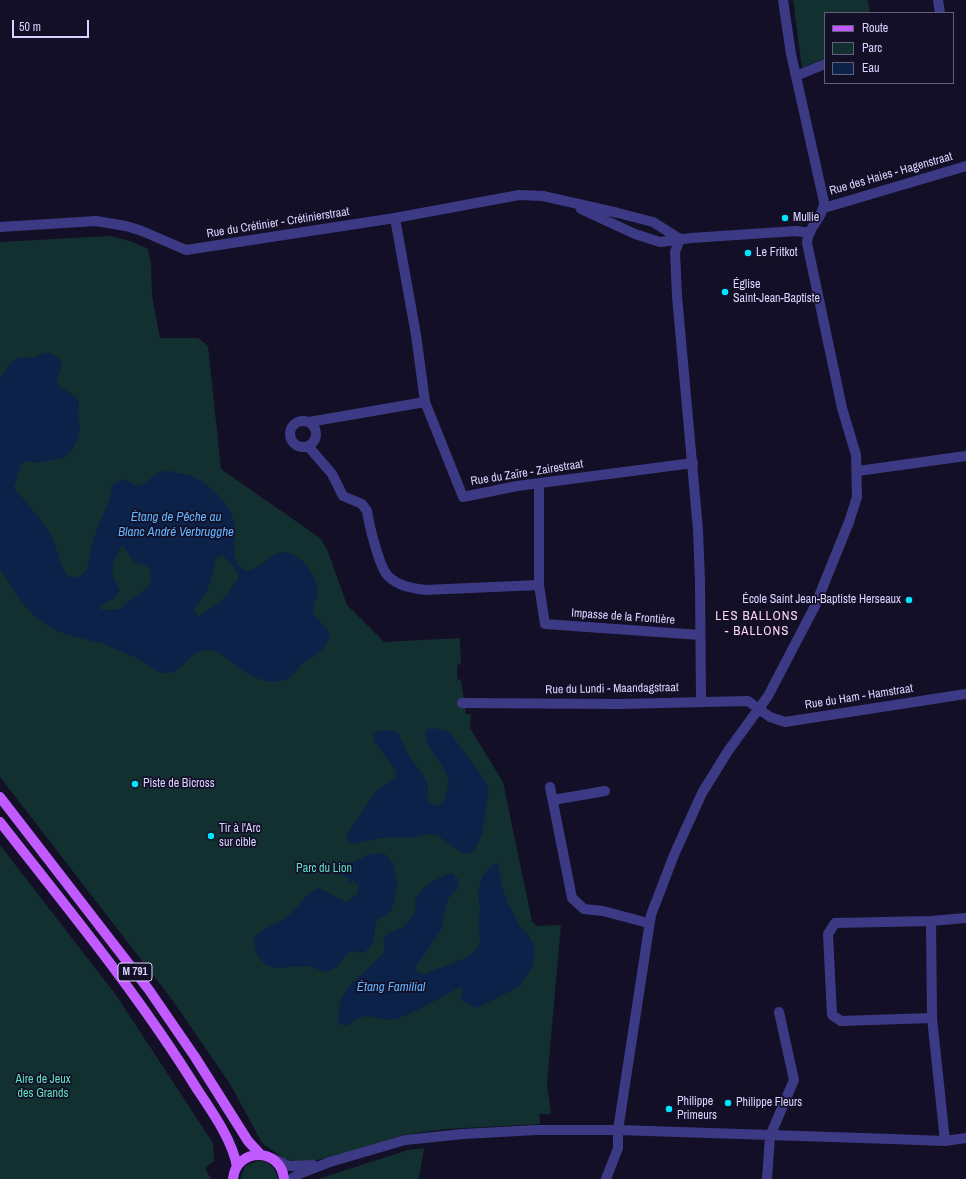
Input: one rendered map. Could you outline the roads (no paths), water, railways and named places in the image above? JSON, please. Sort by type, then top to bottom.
[{"type":"main road","name":"M 791","points":[[0,797],[149,990],[199,1062],[248,1141],[260,1154]]},
{"type":"main road","name":"M 791","points":[[0,822],[124,982],[163,1036],[214,1117],[234,1156],[234,1174]]},
{"type":"main road","points":[[234,1174],[245,1158],[260,1154],[274,1159],[282,1168],[284,1179]]},
{"type":"street","points":[[606,1179],[618,1148],[618,1130],[648,923],[674,854],[702,793],[728,751],[768,696],[815,606],[850,522],[857,497],[858,471],[854,447],[842,408],[807,239],[820,218],[824,208],[823,196],[796,76],[783,0]]},
{"type":"street","points":[[938,0],[940,12]]},
{"type":"street","points":[[796,76],[824,64]]},
{"type":"street","name":"Rue des Haies - Hagenstraat","points":[[824,208],[966,166]]},
{"type":"street","name":"Rue du Crétinier - Crétinierstraat","points":[[0,227],[96,221],[111,223],[142,231],[186,250],[395,218],[519,195],[543,196],[653,222],[680,239]]},
{"type":"street","name":"Rue du Crétinier - Crétinierstraat","points":[[562,200],[635,234],[660,242],[680,239],[796,231],[810,232]]},
{"type":"street","name":"Rue du Zaïre - Zairestraat","points":[[395,218],[416,335],[425,402],[463,497],[539,483],[693,463]]},
{"type":"street","points":[[680,239],[675,252],[677,296],[693,463],[700,582],[701,702]]},
{"type":"street","points":[[309,422],[315,429],[316,435],[314,441],[308,446],[296,445],[290,437],[290,431],[294,424],[302,421],[309,422],[425,402]]},
{"type":"street","points":[[308,446],[332,474],[342,496],[362,504],[367,511],[381,563],[387,575],[410,588],[425,590],[539,586],[539,483]]},
{"type":"street","points":[[858,471],[966,456]]},
{"type":"street","name":"Impasse de la Frontière","points":[[539,586],[545,624],[700,636]]},
{"type":"street","name":"Rue du Ham - Hamstraat","points":[[759,708],[770,716],[785,722],[966,694]]},
{"type":"street","name":"Rue du Lundi - Maandagstraat","points":[[462,703],[619,704],[748,701],[759,708]]},
{"type":"street","points":[[550,787],[572,898],[584,909],[603,911],[648,923]]},
{"type":"street","points":[[553,800],[605,791]]},
{"type":"street","points":[[932,1018],[842,1021],[832,1015],[828,934],[835,923],[931,921],[966,918]]},
{"type":"street","points":[[931,921],[932,1018],[945,1141]]},
{"type":"street","points":[[767,1179],[770,1136],[794,1080],[779,1012]]},
{"type":"street","points":[[274,1159],[283,1164],[310,1166],[330,1162],[417,1137],[536,1130],[618,1130],[945,1141],[966,1138]]},
{"type":"street","points":[[291,1179],[301,1173],[330,1162]]},
{"type":"water","name":"Étang de Pêche au Blanc André Verbrugghe","points":[[44,353],[58,357],[62,366],[57,379],[59,386],[76,397],[79,402],[78,417],[80,427],[78,438],[72,450],[63,458],[38,463],[24,461],[21,465],[14,488],[49,532],[67,575],[75,578],[87,570],[93,540],[111,495],[112,485],[123,479],[138,486],[145,483],[160,472],[166,471],[172,471],[194,477],[209,486],[221,498],[230,512],[235,526],[234,548],[237,563],[240,567],[244,570],[253,569],[274,555],[289,553],[296,556],[308,567],[316,582],[318,592],[313,612],[330,634],[323,649],[302,664],[292,676],[278,682],[271,682],[257,678],[239,668],[219,653],[210,650],[199,651],[181,667],[169,673],[161,673],[133,656],[101,643],[64,634],[50,627],[39,620],[22,603],[0,569],[0,381],[5,370],[15,360],[23,357],[34,358]],"holes":[[[123,546],[135,563],[144,565],[150,569],[151,582],[145,590],[119,609],[101,610],[101,605],[114,599],[120,590],[114,578],[112,569],[120,547]],[[222,555],[234,566],[239,578],[223,600],[199,616],[195,613],[194,609],[207,591],[217,557]]]},
{"type":"water","points":[[430,728],[445,730],[450,733],[482,776],[489,789],[482,835],[475,849],[471,853],[462,853],[437,835],[428,834],[413,838],[380,838],[353,844],[346,839],[349,832],[376,791],[396,777],[396,771],[374,741],[373,735],[378,732],[392,730],[398,732],[409,756],[424,776],[428,785],[427,798],[430,803],[438,806],[444,799],[448,784],[447,776],[444,768],[429,747],[426,739],[425,731]]},
{"type":"water","name":"Étang Familial","points":[[379,853],[387,855],[393,864],[397,880],[395,898],[392,909],[387,915],[377,919],[373,942],[368,949],[363,953],[353,952],[347,954],[336,968],[325,972],[309,966],[276,968],[266,965],[258,957],[253,940],[264,929],[291,914],[305,897],[314,890],[319,888],[346,902],[356,896],[359,885],[353,881],[349,883],[349,878],[328,871],[326,867],[342,862],[352,863],[367,855]]},
{"type":"water","name":"Étang Familial","points":[[498,863],[502,886],[509,905],[521,928],[529,935],[535,949],[532,968],[520,986],[477,1008],[460,1000],[463,988],[461,987],[397,1019],[391,1020],[367,1016],[354,1020],[347,1026],[338,1023],[340,1001],[349,986],[385,952],[383,940],[388,933],[404,927],[415,912],[415,902],[417,897],[420,892],[430,883],[452,873],[459,880],[457,889],[448,899],[441,930],[415,968],[416,971],[422,975],[468,957],[479,946],[480,937],[478,922],[480,913],[478,889],[484,874],[492,865]]},
{"type":"place","name":"Mullie","points":[[785,218]]},
{"type":"place","name":"Le Fritkot","points":[[748,253]]},
{"type":"place","name":"Église Saint-Jean-Baptiste","points":[[725,292]]},
{"type":"place","name":"École Saint Jean-Baptiste Herseaux","points":[[909,600]]},
{"type":"place","name":"Piste de Bicross","points":[[135,784]]},
{"type":"place","name":"Tir à l'Arc sur cible","points":[[211,836]]},
{"type":"place","name":"Philippe Fleurs","points":[[728,1103]]},
{"type":"place","name":"Philippe Primeurs","points":[[669,1109]]},
{"type":"district","name":"LES BALLONS - BALLONS","points":[[757,624]]},
{"type":"park label","name":"Parc du Lion","points":[[324,869]]},
{"type":"park label","name":"Aire de Jeux des Grands","points":[[43,1087]]}]
